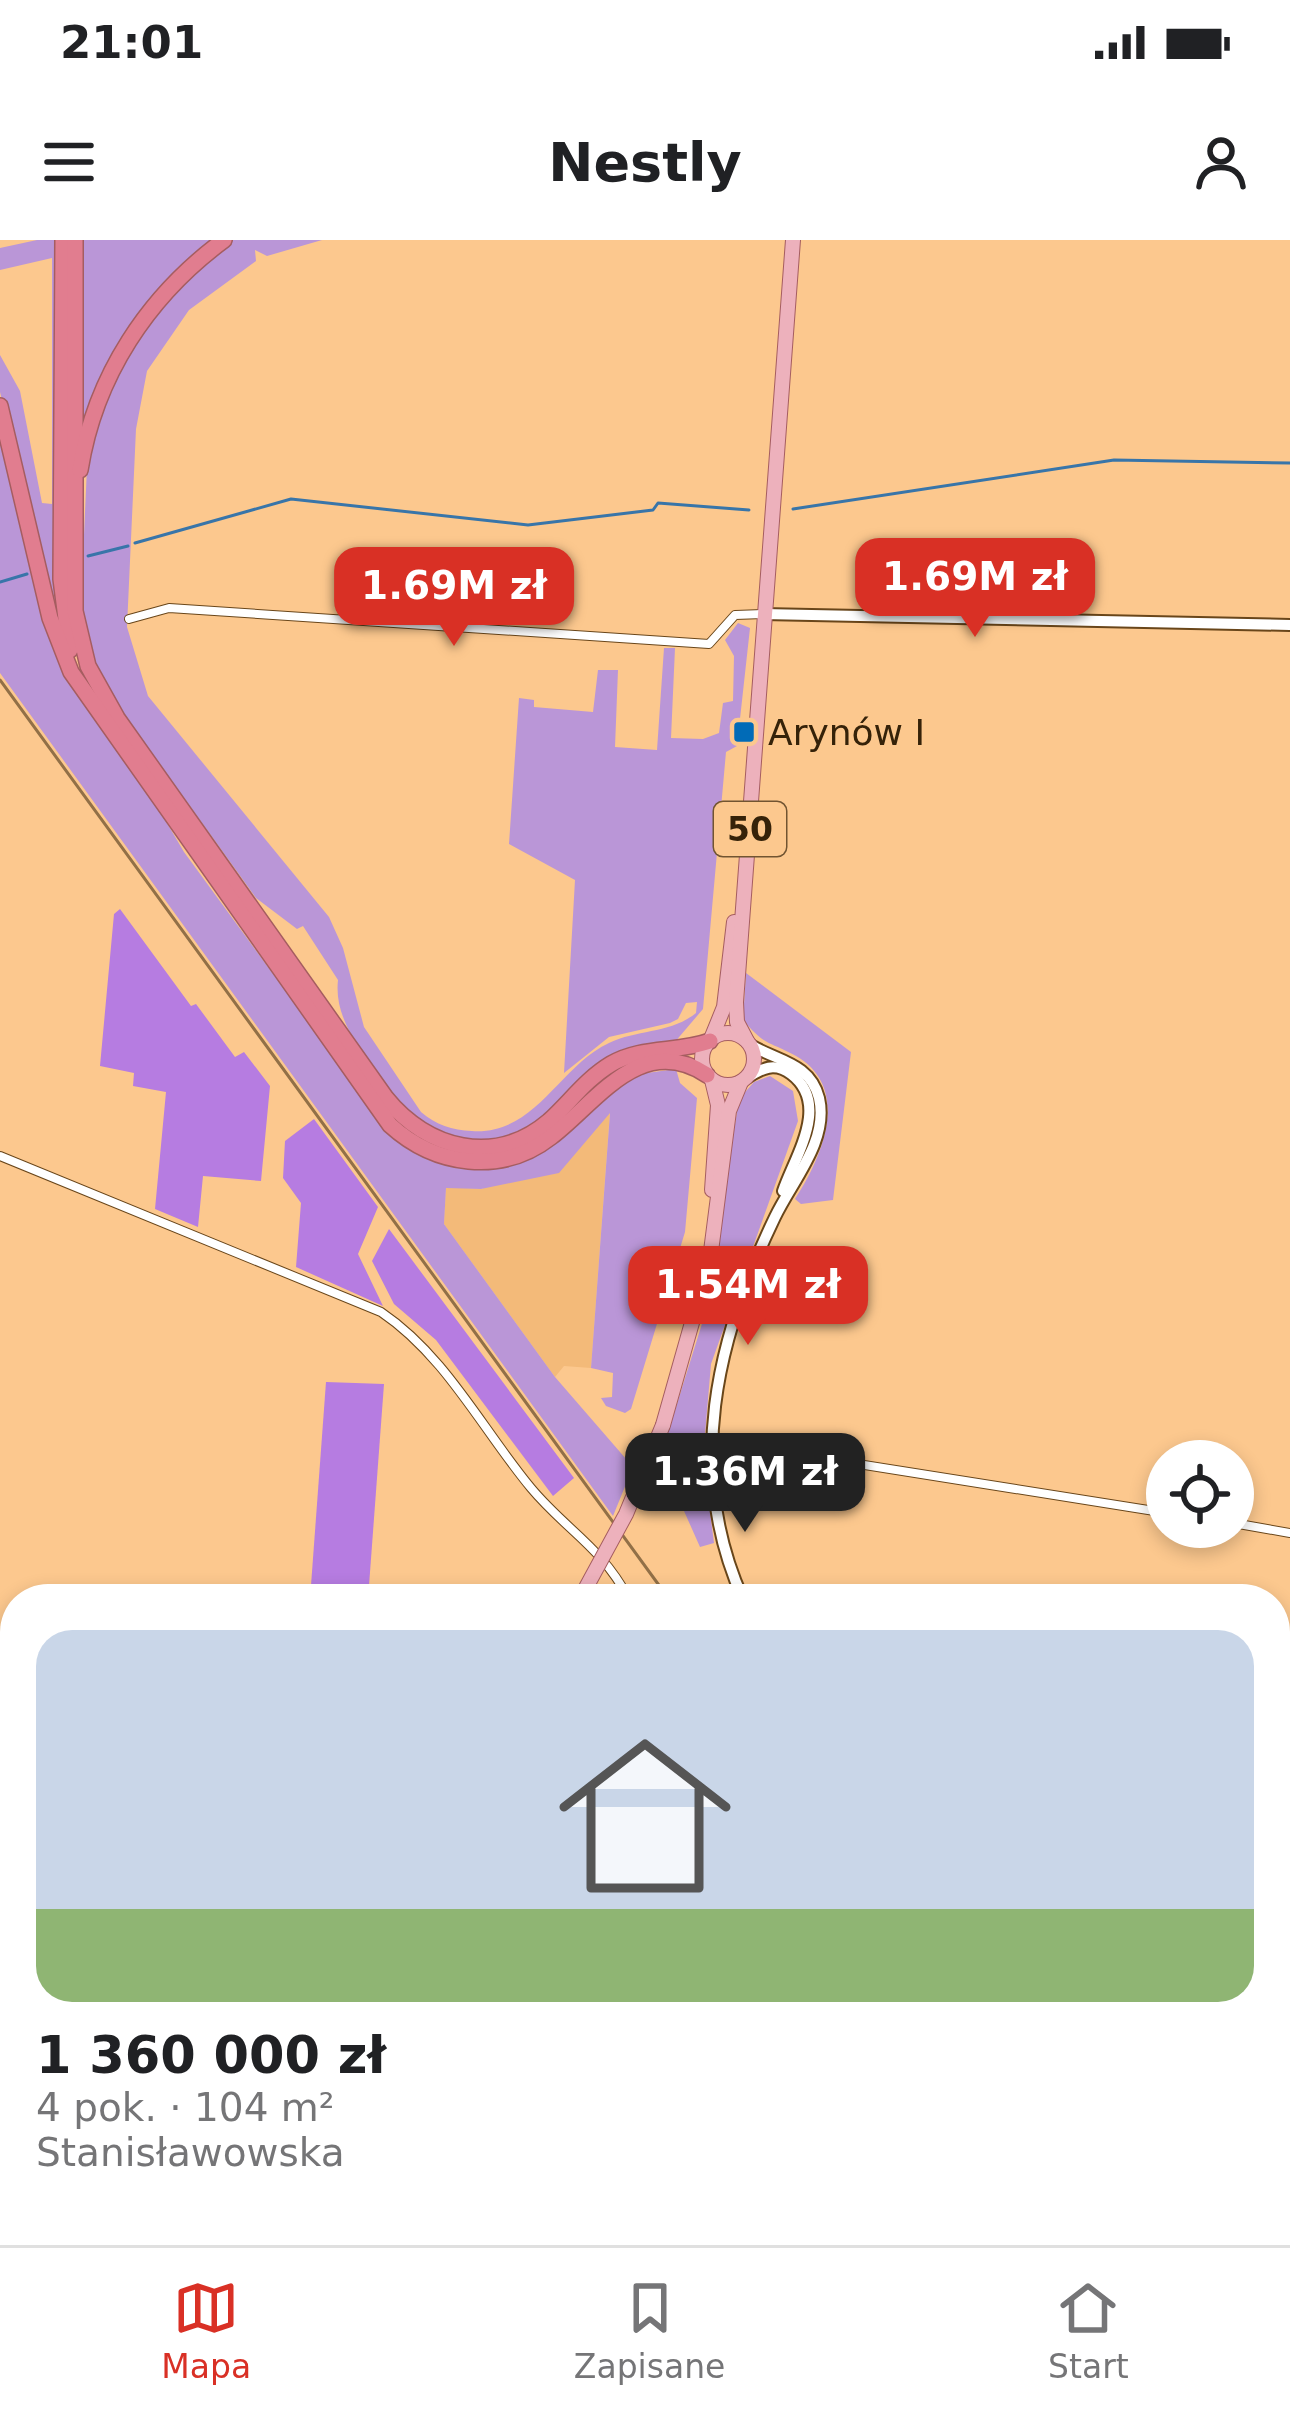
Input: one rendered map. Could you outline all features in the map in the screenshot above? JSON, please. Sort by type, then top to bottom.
[{"type":"highway","points":[[63,240],[62,598],[68,645],[88,698]]},
{"type":"highway","points":[[75,240],[74,544],[79,634],[102,693],[386,1098],[408,1122],[451,1145],[482,1148],[511,1143],[548,1121],[586,1082],[620,1059],[710,1040]]},
{"type":"highway","points":[[74,544],[84,450],[110,374],[152,307],[224,240]]},
{"type":"highway","points":[[0,406],[50,618],[71,672],[382,1116],[416,1145],[458,1161],[509,1158],[550,1138],[605,1085],[633,1069],[673,1063],[710,1078]]},
{"type":"main road","name":"50","points":[[588,1584],[626,1514],[663,1426],[710,1259],[729,1112],[754,1058],[736,1011],[794,240]]},
{"type":"main road","name":"50","points":[[693,1326],[715,1166],[718,1105],[702,1058],[725,997],[757,633],[763,614]]},
{"type":"main road","points":[[710,1040],[729,1034],[748,1043]]},
{"type":"main road","points":[[710,1078],[723,1085],[743,1080]]},
{"type":"street","points":[[129,619],[169,608],[709,644],[735,615],[763,614],[1290,625]]},
{"type":"street","points":[[748,1043],[800,1069],[815,1088],[819,1103],[813,1144],[776,1215]]},
{"type":"street","points":[[737,1584],[725,1551],[712,1480],[711,1432],[721,1358],[807,1129],[808,1098],[794,1077],[779,1068],[764,1068],[743,1080]]},
{"type":"street","points":[[0,1156],[241,1251],[402,1326],[433,1358],[534,1492],[587,1539],[621,1584]]},
{"type":"street","points":[[732,1444],[1146,1511]]},
{"type":"street","points":[[1254,1527],[1290,1533]]},
{"type":"shaded area","points":[[59,240],[61,641],[0,392],[0,355],[20,391],[42,503],[52,504],[52,258],[0,270],[0,248]]},
{"type":"shaded area","points":[[78,240],[218,240],[144,311],[78,459]]},
{"type":"shaded area","points":[[231,240],[322,240],[267,256],[255,250],[256,261],[189,310],[147,371],[136,429],[127,627],[148,696],[329,917],[343,948],[364,1027],[421,1112],[432,1120],[472,1131],[513,1122],[609,1043],[676,1025],[696,1013],[697,1002],[686,1003],[678,1019],[670,1023],[609,1037],[564,1073],[575,880],[509,844],[519,698],[534,700],[534,707],[593,712],[598,670],[618,670],[615,747],[657,750],[664,648],[675,648],[671,738],[703,739],[719,733],[723,703],[733,701],[734,656],[725,640],[738,623],[750,628],[737,746],[726,752],[703,1009],[674,1043],[629,1051],[553,1112],[513,1134],[490,1139],[450,1136],[426,1126],[396,1099],[349,1030],[340,1006],[338,980],[303,926],[297,929],[256,898],[120,709],[89,650],[81,603],[87,467],[102,407],[146,321]]},
{"type":"shaded area","points":[[0,421],[43,612],[184,852],[382,1123],[432,1160],[487,1168],[632,1075],[676,1069],[680,1083],[697,1098],[685,1232],[631,1409],[625,1413],[606,1406],[601,1398],[612,1397],[613,1373],[591,1368],[610,1113],[559,1173],[481,1189],[446,1188],[444,1224],[555,1377],[633,1467],[613,1516],[0,673]]},
{"type":"shaded area","points":[[120,909],[191,1006],[196,1004],[235,1057],[244,1052],[270,1086],[261,1181],[203,1176],[198,1227],[155,1209],[166,1092],[133,1086],[134,1073],[100,1066],[114,914]]},
{"type":"shaded area","points":[[746,973],[851,1052],[833,1200],[801,1204],[795,1199],[822,1144],[827,1104],[813,1070],[763,1039],[743,1020]]},
{"type":"shaded area","points":[[770,1076],[793,1091],[798,1121],[711,1364],[703,1458],[714,1543],[700,1547],[680,1502],[657,1468],[705,1314],[739,1099],[754,1082]]},
{"type":"shaded area","points":[[610,1111],[591,1368],[564,1366],[555,1377],[444,1224],[446,1187],[482,1189]]},
{"type":"shaded area","points":[[314,1119],[378,1207],[358,1254],[383,1306],[296,1267],[301,1203],[283,1178],[285,1141]]},
{"type":"shaded area","points":[[389,1229],[574,1478],[553,1496],[436,1340],[394,1304],[372,1261]]},
{"type":"shaded area","points":[[326,1382],[384,1384],[369,1584],[311,1584]]},
{"type":"waterway","points":[[793,509],[1114,460],[1290,463]]},
{"type":"waterway","points":[[135,543],[291,499],[528,525],[653,510],[658,503],[749,510]]},
{"type":"waterway","points":[[88,556],[128,546]]},
{"type":"waterway","points":[[0,582],[27,574]]},
{"type":"railway","points":[[0,680],[658,1584]]},
{"type":"place","name":"Arynów I","points":[[744,732]]}]
